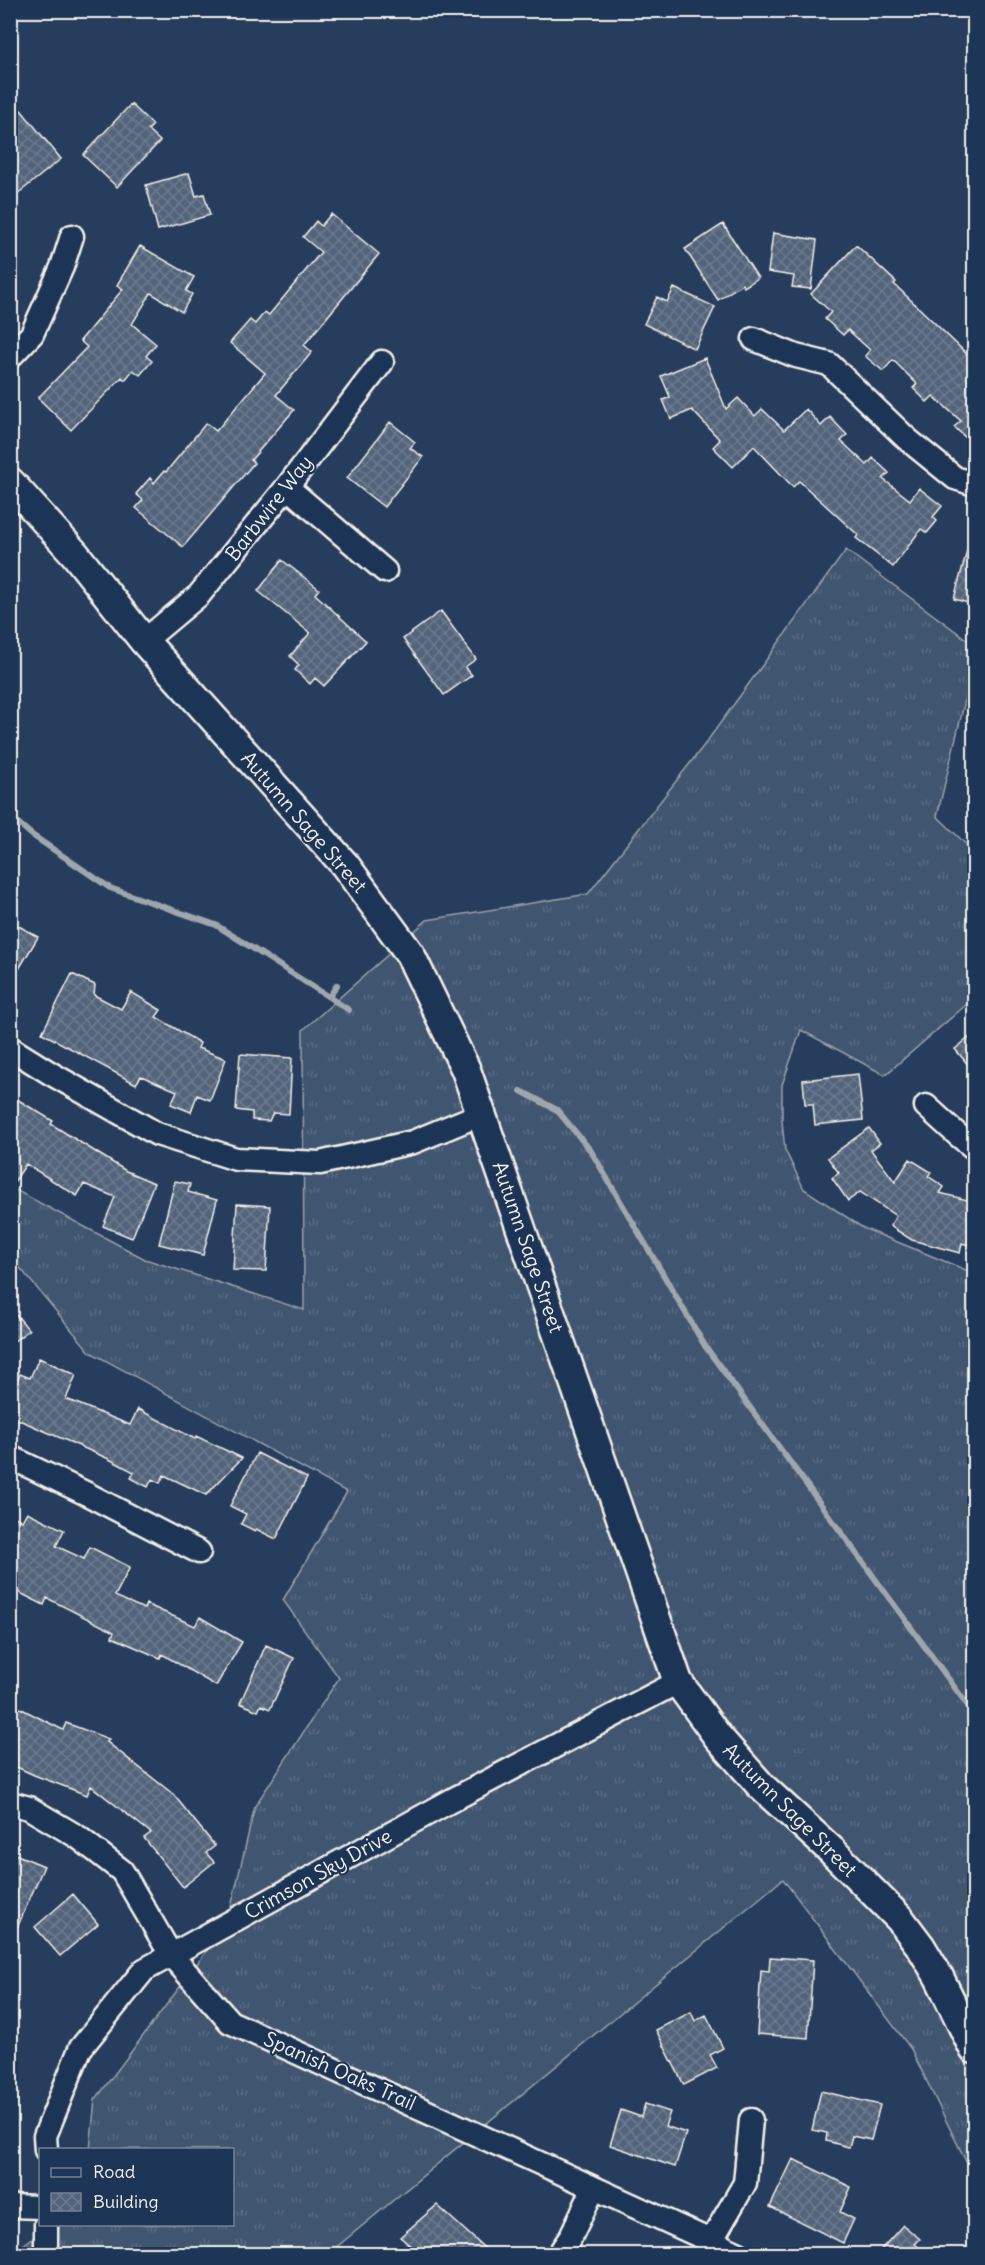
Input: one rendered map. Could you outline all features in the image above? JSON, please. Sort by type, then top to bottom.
[{"type":"street","points":[[10,357],[32,334],[62,267],[72,236]]},
{"type":"street","points":[[754,339],[796,356],[829,364],[907,439],[955,478],[975,484]]},
{"type":"street","name":"Barbwire Way","points":[[144,641],[199,595],[287,487],[382,362]]},
{"type":"street","name":"Autumn Sage Street","points":[[10,482],[75,554],[144,641],[345,865],[410,954],[466,1070],[678,1682],[718,1737],[762,1787],[831,1850],[900,1919],[921,1947],[939,1977],[975,2049]]},
{"type":"street","points":[[287,487],[385,571]]},
{"type":"street","points":[[10,1048],[157,1134],[236,1159],[320,1163],[413,1142],[481,1114]]},
{"type":"street","points":[[926,1106],[975,1148]]},
{"type":"street","points":[[10,1457],[199,1552]]},
{"type":"street","name":"Crimson Sky Drive","points":[[46,2148],[45,2136],[80,2049],[144,1970],[454,1799],[678,1682]]},
{"type":"street","name":"Spanish Oaks Trail","points":[[10,1803],[29,1808],[78,1837],[122,1871],[171,1955],[230,2022],[739,2254]]},
{"type":"street","points":[[711,2241],[745,2183],[751,2120]]},
{"type":"street","points":[[559,2254],[570,2238],[594,2188]]},
{"type":"street","points":[[10,2206],[39,2207]]},
{"type":"street","points":[[46,2226],[46,2254]]},
{"type":"green space","points":[[846,550],[974,645],[974,663],[937,816],[974,852],[974,998],[885,1075],[801,1030],[782,1085],[782,1121],[785,1150],[804,1189],[863,1228],[966,1270],[974,1271],[974,2178],[911,2049],[783,1879],[328,2254],[11,2254],[49,2226],[234,2226],[234,2148],[90,2148],[95,2100],[227,1924],[255,1806],[339,1678],[283,1600],[347,1492],[90,1352],[11,1257],[10,1187],[145,1259],[304,1310],[303,1030],[427,920],[588,894],[705,744]]},
{"type":"building","points":[[131,104],[153,125],[148,130],[160,141],[117,187],[83,155]]},
{"type":"building","points":[[21,110],[61,159],[10,200],[10,118]]},
{"type":"building","points":[[189,173],[196,196],[204,194],[210,215],[158,230],[146,185]]},
{"type":"building","points":[[331,214],[379,254],[304,345],[312,352],[276,395],[294,410],[251,460],[254,463],[183,547],[136,508],[143,500],[136,494],[150,478],[154,483],[164,471],[166,472],[206,423],[216,431],[265,373],[230,343],[250,320],[255,324],[265,312],[269,315],[321,252],[303,237],[316,221],[321,226]]},
{"type":"building","points":[[723,224],[758,278],[744,287],[742,284],[718,300],[685,249]]},
{"type":"building","points":[[773,233],[817,240],[811,289],[792,287],[794,276],[768,272]]},
{"type":"building","points":[[856,245],[970,357],[967,360],[975,367],[975,446],[954,427],[961,421],[933,396],[927,402],[913,388],[917,384],[893,360],[883,371],[865,356],[870,350],[848,330],[843,335],[825,319],[831,312],[811,294]]},
{"type":"building","points":[[140,246],[194,277],[186,291],[192,294],[182,312],[151,293],[132,324],[156,344],[146,356],[152,361],[140,375],[133,370],[125,380],[122,377],[71,430],[38,398],[87,347],[80,341],[123,289],[117,285]]},
{"type":"building","points":[[674,288],[715,307],[695,349],[644,324],[657,297],[667,302]]},
{"type":"building","points":[[705,358],[726,409],[738,398],[755,416],[762,409],[784,430],[806,409],[821,426],[830,417],[847,435],[841,441],[867,465],[873,458],[889,473],[883,479],[910,500],[919,488],[942,506],[933,517],[937,521],[927,533],[921,529],[893,567],[856,538],[858,535],[799,481],[793,487],[754,446],[733,467],[713,447],[720,440],[692,410],[671,419],[663,400],[670,397],[661,376]]},
{"type":"building","points":[[390,422],[415,442],[410,448],[423,457],[384,507],[347,478]]},
{"type":"building","points":[[969,543],[975,544],[975,605],[954,599]]},
{"type":"building","points":[[282,560],[319,589],[315,594],[366,641],[324,686],[315,678],[310,684],[295,670],[299,665],[290,656],[310,633],[258,591]]},
{"type":"building","points":[[441,611],[476,659],[465,667],[472,675],[444,695],[403,639]]},
{"type":"building","points":[[10,921],[38,937],[10,984]]},
{"type":"building","points":[[72,974],[95,985],[94,995],[121,1009],[131,992],[161,1010],[156,1017],[200,1043],[198,1048],[226,1059],[210,1100],[197,1095],[191,1112],[171,1104],[177,1091],[141,1076],[136,1084],[42,1033]]},
{"type":"building","points":[[975,1033],[975,1073],[955,1049]]},
{"type":"building","points":[[240,1054],[292,1058],[289,1114],[273,1113],[269,1121],[252,1120],[252,1112],[236,1110]]},
{"type":"building","points":[[858,1074],[863,1120],[815,1125],[813,1104],[805,1104],[803,1080]]},
{"type":"building","points":[[10,1095],[53,1121],[51,1124],[126,1171],[154,1183],[132,1238],[103,1226],[115,1197],[84,1184],[77,1196],[26,1164],[10,1188]]},
{"type":"building","points":[[869,1128],[880,1143],[871,1150],[895,1182],[910,1159],[931,1172],[928,1176],[944,1187],[940,1193],[975,1202],[975,1247],[962,1243],[960,1253],[912,1240],[890,1226],[896,1216],[860,1192],[848,1201],[832,1178],[839,1173],[828,1158]]},
{"type":"building","points":[[175,1181],[190,1184],[188,1192],[217,1200],[203,1255],[159,1244]]},
{"type":"building","points":[[237,1204],[270,1206],[266,1271],[233,1270]]},
{"type":"building","points":[[10,1307],[29,1330],[10,1344]]},
{"type":"building","points":[[39,1358],[76,1375],[66,1399],[130,1425],[138,1409],[195,1439],[196,1436],[242,1458],[206,1495],[164,1475],[160,1483],[152,1479],[148,1487],[131,1478],[134,1472],[109,1459],[10,1416],[10,1396],[20,1374],[30,1378]]},
{"type":"building","points":[[257,1453],[307,1478],[276,1539],[241,1524],[246,1514],[230,1506]]},
{"type":"building","points":[[27,1512],[64,1530],[56,1546],[84,1559],[90,1547],[130,1567],[115,1596],[144,1609],[146,1604],[195,1626],[200,1617],[242,1642],[216,1686],[162,1654],[160,1658],[112,1637],[114,1632],[47,1598],[44,1605],[10,1588],[10,1514],[22,1521]]},
{"type":"building","points":[[266,1645],[294,1658],[270,1709],[261,1705],[258,1711],[240,1703]]},
{"type":"building","points":[[10,1703],[63,1730],[66,1723],[109,1739],[107,1742],[173,1794],[215,1846],[206,1853],[214,1862],[183,1887],[144,1838],[151,1833],[91,1786],[87,1795],[10,1764]]},
{"type":"building","points":[[10,1852],[44,1866],[10,1944]]},
{"type":"building","points":[[73,1894],[98,1924],[60,1956],[35,1927]]},
{"type":"building","points":[[770,1957],[813,1960],[808,2038],[757,2034],[761,1970],[769,1971]]},
{"type":"building","points":[[691,2012],[695,2021],[706,2015],[723,2048],[710,2055],[717,2068],[684,2085],[656,2030]]},
{"type":"building","points":[[821,2091],[880,2105],[871,2140],[852,2136],[849,2147],[826,2141],[827,2133],[812,2130]]},
{"type":"building","points":[[645,2104],[670,2112],[665,2126],[686,2133],[675,2167],[610,2145],[621,2110],[641,2117]]},
{"type":"building","points":[[793,2159],[851,2187],[840,2212],[854,2219],[843,2243],[770,2207]]},
{"type":"building","points":[[437,2205],[491,2254],[420,2254],[400,2237]]},
{"type":"building","points":[[903,2225],[920,2239],[915,2244],[927,2254],[877,2254]]},
{"type":"waterway","points":[[10,816],[32,835],[110,888],[216,925],[349,1010]]},
{"type":"waterway","points":[[329,997],[337,985]]},
{"type":"waterway","points":[[521,1091],[557,1110],[591,1151],[705,1346],[974,1714]]}]
